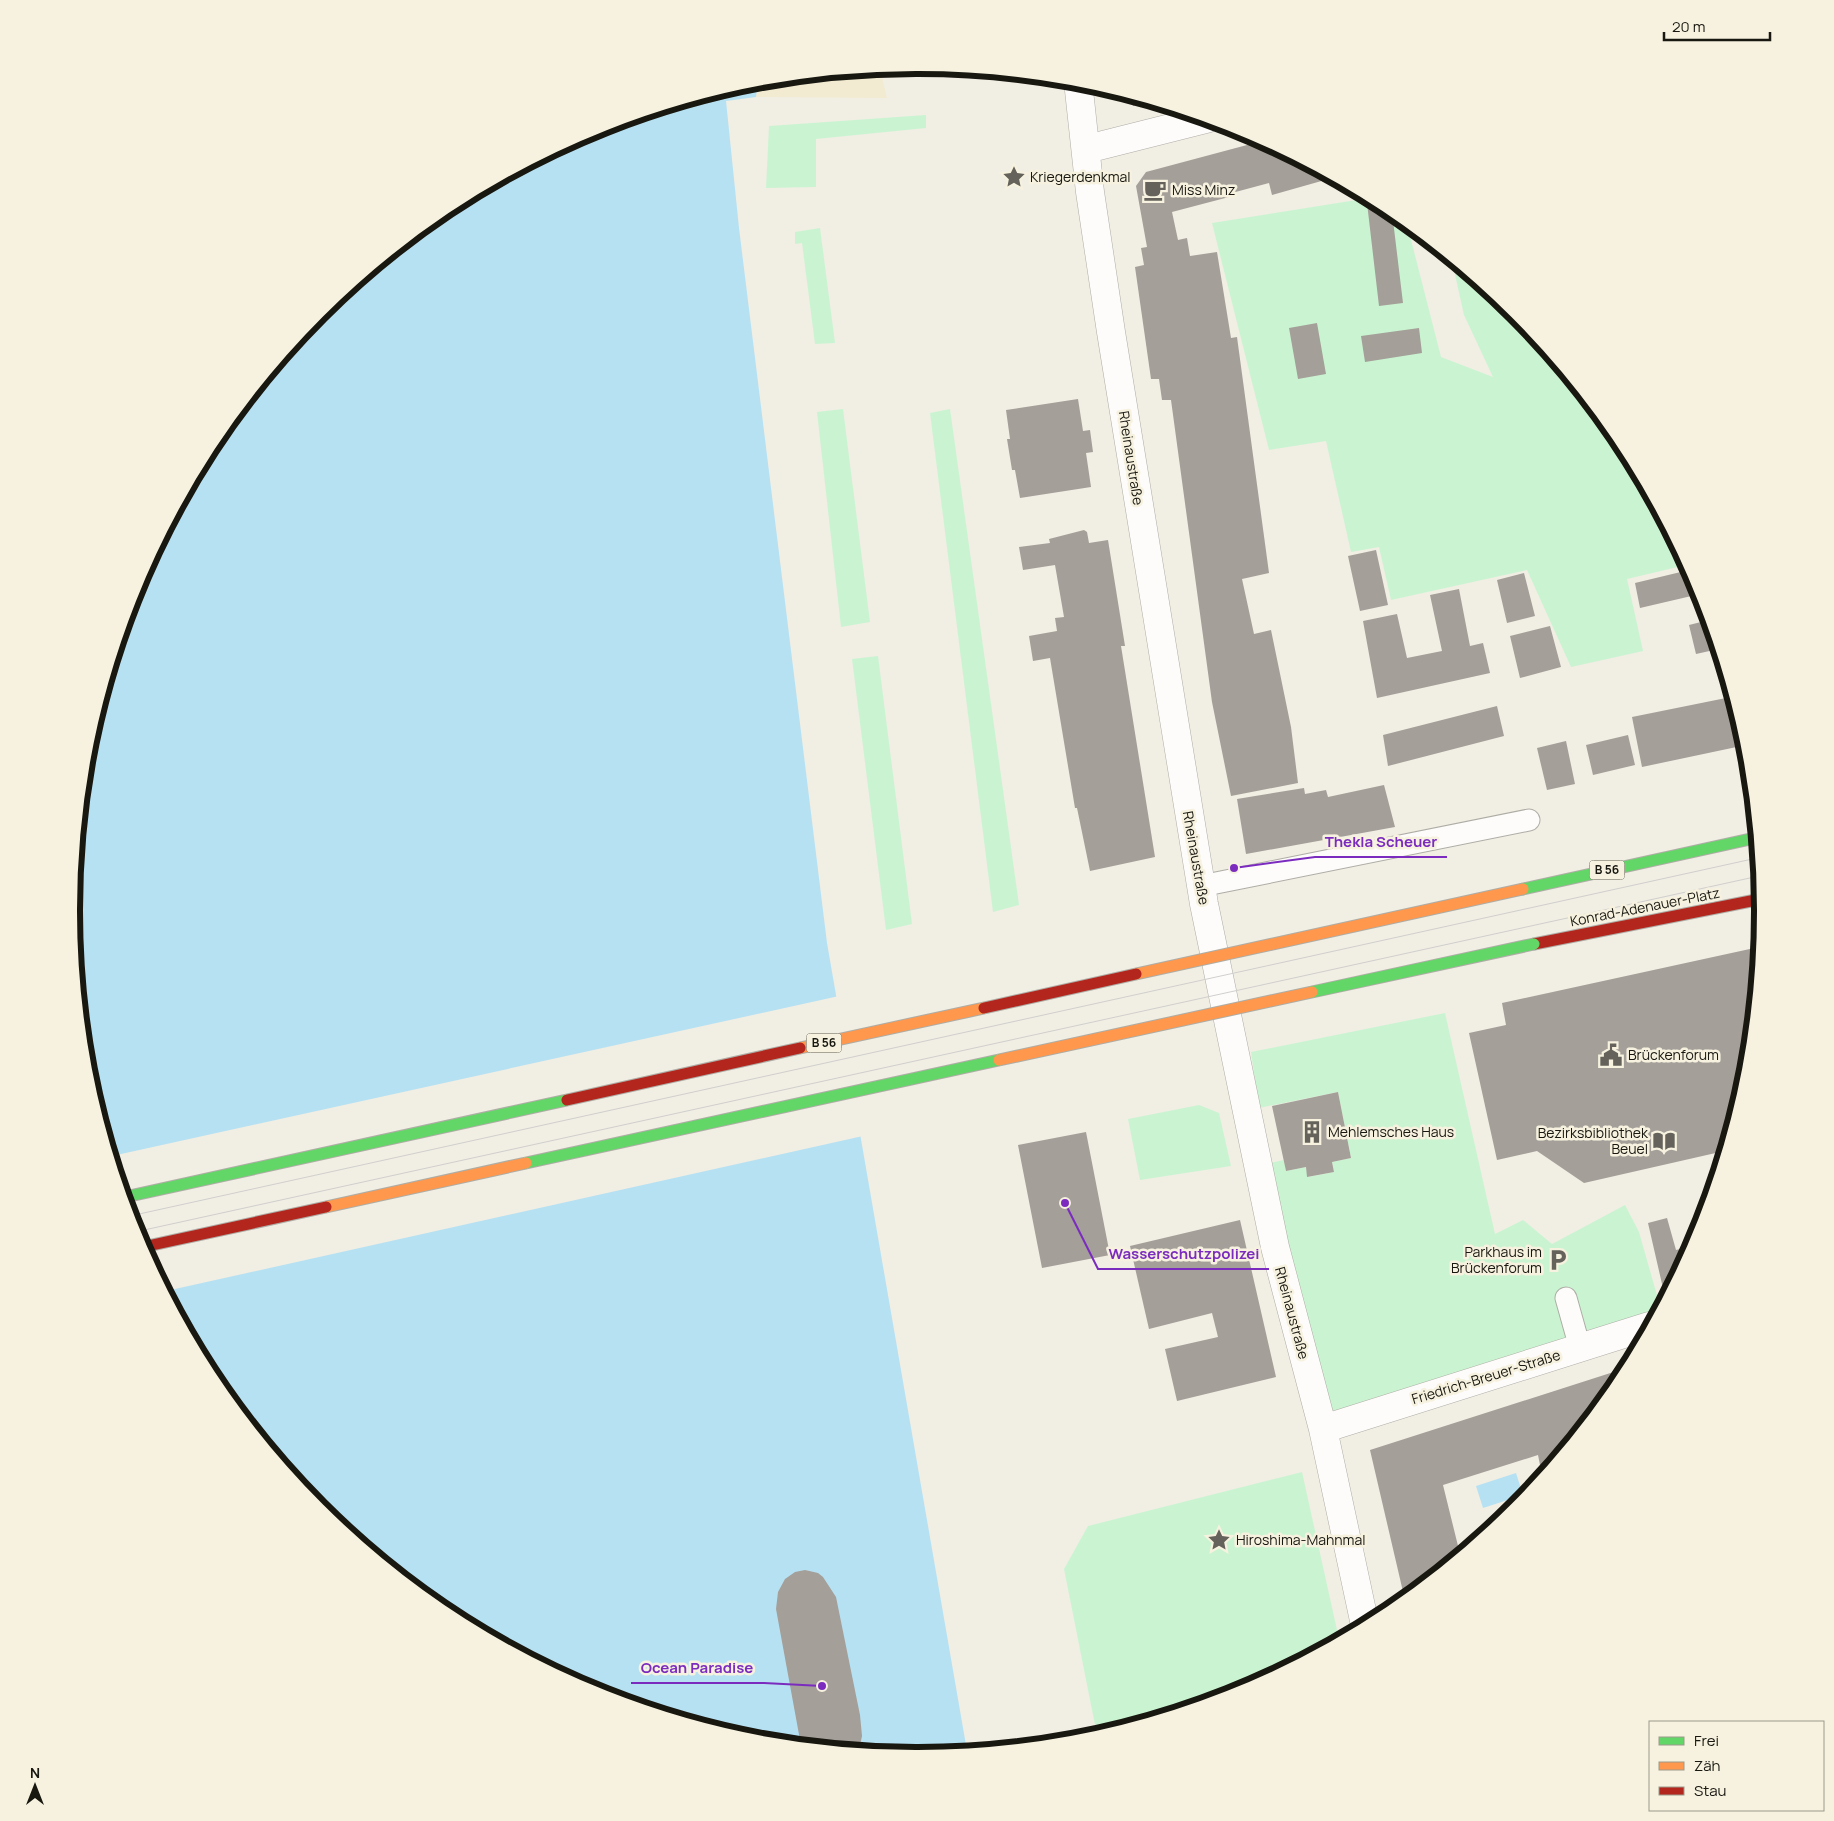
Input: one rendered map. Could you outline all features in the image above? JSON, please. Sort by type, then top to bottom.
[{"type":"main road","name":"B 56","points":[[131,1196],[1750,839]]},
{"type":"main road","name":"Konrad-Adenauer-Platz","points":[[151,1245],[1534,944],[1754,900]]},
{"type":"street","name":"Rheinaustraße","points":[[1079,90],[1090,192],[1110,332],[1201,886],[1234,1058],[1275,1247],[1323,1429],[1363,1617]]},
{"type":"street","points":[[1087,150],[1196,122]]},
{"type":"street","name":"Friedrich-Breuer-Straße","points":[[1323,1429],[1642,1328]]},
{"type":"lane","points":[[1201,886],[1529,820]]},
{"type":"lane","points":[[1566,1298],[1580,1348]]},
{"type":"green space","points":[[926,115],[926,128],[816,139],[816,187],[766,188],[769,126]]},
{"type":"green space","points":[[1357,200],[1410,235],[1441,357],[1493,377],[1464,315],[1454,269],[1509,319],[1581,401],[1613,446],[1642,492],[1679,567],[1627,579],[1643,651],[1571,667],[1527,570],[1391,600],[1379,547],[1351,552],[1326,441],[1269,450],[1212,223]]},
{"type":"green space","points":[[820,228],[835,343],[815,344],[802,243],[795,244],[795,232]]},
{"type":"green space","points":[[843,409],[870,622],[841,627],[817,412]]},
{"type":"green space","points":[[950,409],[1019,905],[993,912],[930,413]]},
{"type":"green space","points":[[878,656],[912,924],[886,930],[852,659]]},
{"type":"green space","points":[[1445,1013],[1495,1234],[1523,1220],[1552,1244],[1625,1205],[1639,1232],[1658,1299],[1649,1315],[1323,1429],[1270,1163],[1284,1160],[1286,1171],[1306,1167],[1308,1177],[1334,1172],[1332,1162],[1351,1158],[1338,1092],[1259,1108],[1251,1052]]},
{"type":"green space","points":[[1199,1105],[1219,1113],[1231,1166],[1140,1180],[1128,1119]]},
{"type":"green space","points":[[1302,1472],[1338,1633],[1287,1661],[1237,1684],[1186,1703],[1134,1719],[1096,1728],[1064,1569],[1088,1526]]},
{"type":"sand","points":[[882,75],[887,98],[756,97],[757,90],[808,81]]},
{"type":"water","points":[[757,90],[756,97],[726,101],[739,228],[827,943],[966,1745],[917,1747],[862,1745],[808,1740],[700,1719],[648,1703],[597,1684],[547,1661],[499,1635],[452,1606],[365,1540],[325,1502],[253,1420],[221,1375],[192,1329],[144,1231],[125,1179],[109,1127],[96,1074],[87,1020],[80,910],[82,856],[87,801],[96,747],[109,694],[144,590],[167,540],[192,492],[221,446],[253,401],[325,319],[365,281],[452,215],[499,186],[547,160],[597,137],[648,118],[700,102]]},
{"type":"water","points":[[1516,1473],[1521,1489],[1512,1498],[1483,1508],[1476,1486]]},
{"type":"pier","points":[[839,996],[863,1136],[172,1290],[144,1231],[118,1155]]},
{"type":"building","points":[[1132,101],[1140,104],[1133,106]]},
{"type":"building","points":[[1252,144],[1324,180],[1272,195],[1269,183],[1228,194],[1229,197],[1172,212],[1178,240],[1187,238],[1190,256],[1217,252],[1231,338],[1237,337],[1269,573],[1242,579],[1254,634],[1271,630],[1291,727],[1298,783],[1231,796],[1212,702],[1171,400],[1162,400],[1159,379],[1151,379],[1135,267],[1144,265],[1141,248],[1147,247],[1136,186],[1146,172]]},
{"type":"building","points":[[1367,206],[1393,223],[1403,303],[1379,306]]},
{"type":"building","points":[[1317,323],[1326,374],[1298,379],[1289,328]]},
{"type":"building","points":[[1419,328],[1422,353],[1365,362],[1361,336]]},
{"type":"building","points":[[1078,399],[1083,431],[1090,430],[1093,452],[1086,453],[1091,487],[1020,498],[1015,470],[1012,470],[1007,439],[1010,439],[1006,410]]},
{"type":"building","points":[[1084,530],[1087,532],[1089,543],[1108,540],[1125,646],[1121,646],[1155,857],[1090,871],[1077,808],[1075,808],[1050,658],[1033,661],[1029,636],[1057,631],[1055,618],[1064,617],[1055,565],[1023,570],[1019,547],[1050,543],[1049,539]]},
{"type":"building","points":[[1376,550],[1388,605],[1360,611],[1348,556]]},
{"type":"building","points":[[1682,572],[1692,596],[1640,608],[1635,583]]},
{"type":"building","points":[[1524,573],[1535,616],[1507,623],[1497,580]]},
{"type":"building","points":[[1459,589],[1470,646],[1483,643],[1490,673],[1377,698],[1363,621],[1397,614],[1407,658],[1442,651],[1430,595]]},
{"type":"building","points":[[1702,622],[1712,651],[1696,654],[1689,625]]},
{"type":"building","points":[[1550,626],[1561,667],[1520,678],[1510,636]]},
{"type":"building","points":[[1726,698],[1738,747],[1642,767],[1632,717]]},
{"type":"building","points":[[1497,706],[1504,736],[1388,766],[1383,735]]},
{"type":"building","points":[[1628,735],[1635,765],[1593,775],[1586,745]]},
{"type":"building","points":[[1566,741],[1575,784],[1547,790],[1537,748]]},
{"type":"building","points":[[1384,785],[1395,827],[1246,854],[1237,799],[1304,788],[1305,794],[1326,790],[1328,797]]},
{"type":"building","name":"Brückenforum","points":[[1753,948],[1747,1020],[1738,1074],[1717,1153],[1584,1183],[1537,1151],[1497,1160],[1469,1033],[1506,1025],[1502,1003]]},
{"type":"building","name":"Mehlemsches Haus","points":[[1338,1092],[1351,1158],[1332,1162],[1334,1172],[1307,1177],[1306,1167],[1286,1171],[1272,1106]]},
{"type":"building","points":[[1086,1132],[1110,1255],[1042,1268],[1018,1145]]},
{"type":"building","points":[[1667,1218],[1676,1250],[1682,1249],[1663,1289],[1648,1223]]},
{"type":"building","points":[[1240,1220],[1276,1377],[1177,1401],[1165,1349],[1218,1337],[1212,1313],[1149,1329],[1130,1246]]},
{"type":"building","points":[[1615,1371],[1581,1420],[1541,1468],[1538,1455],[1443,1485],[1459,1548],[1403,1591],[1370,1450]]},
{"type":"building","points":[[805,1570],[818,1573],[823,1577],[836,1597],[860,1715],[862,1736],[860,1745],[800,1739],[776,1609],[778,1592],[785,1579],[795,1572]]},
{"type":"tram line","points":[[138,1214],[1752,859]]},
{"type":"tram line","points":[[144,1230],[1753,877]]},
{"type":"traffic: fast","points":[[1523,889],[1750,839]]},
{"type":"traffic: fast","points":[[1312,992],[1534,944]]},
{"type":"traffic: fast","points":[[526,1163],[999,1060]]},
{"type":"traffic: fast","points":[[131,1196],[567,1100]]},
{"type":"traffic: jam","points":[[1534,944],[1754,900]]},
{"type":"traffic: jam","points":[[984,1008],[1136,974]]},
{"type":"traffic: jam","points":[[567,1100],[800,1048]]},
{"type":"traffic: jam","points":[[151,1245],[326,1207]]},
{"type":"traffic: slow","points":[[1136,974],[1523,889]]},
{"type":"traffic: slow","points":[[999,1060],[1312,992]]},
{"type":"traffic: slow","points":[[800,1048],[984,1008]]},
{"type":"traffic: slow","points":[[326,1207],[526,1163]]},
{"type":"place","name":"Kriegerdenkmal","points":[[1014,177]]},
{"type":"place","name":"Miss Minz","points":[[1155,190]]},
{"type":"place","name":"Thekla Scheuer","points":[[1234,868]]},
{"type":"place","name":"Brückenforum","points":[[1611,1055]]},
{"type":"place","name":"Mehlemsches Haus","points":[[1312,1132]]},
{"type":"place","name":"Bezirksbibliothek Beuel","points":[[1664,1141]]},
{"type":"place","name":"Wasserschutzpolizei","points":[[1065,1203]]},
{"type":"place","name":"Parkhaus im Brückenforum","points":[[1558,1260]]},
{"type":"place","name":"Hiroshima-Mahnmal","points":[[1219,1540]]},
{"type":"place","name":"Ocean Paradise","points":[[822,1686]]}]
